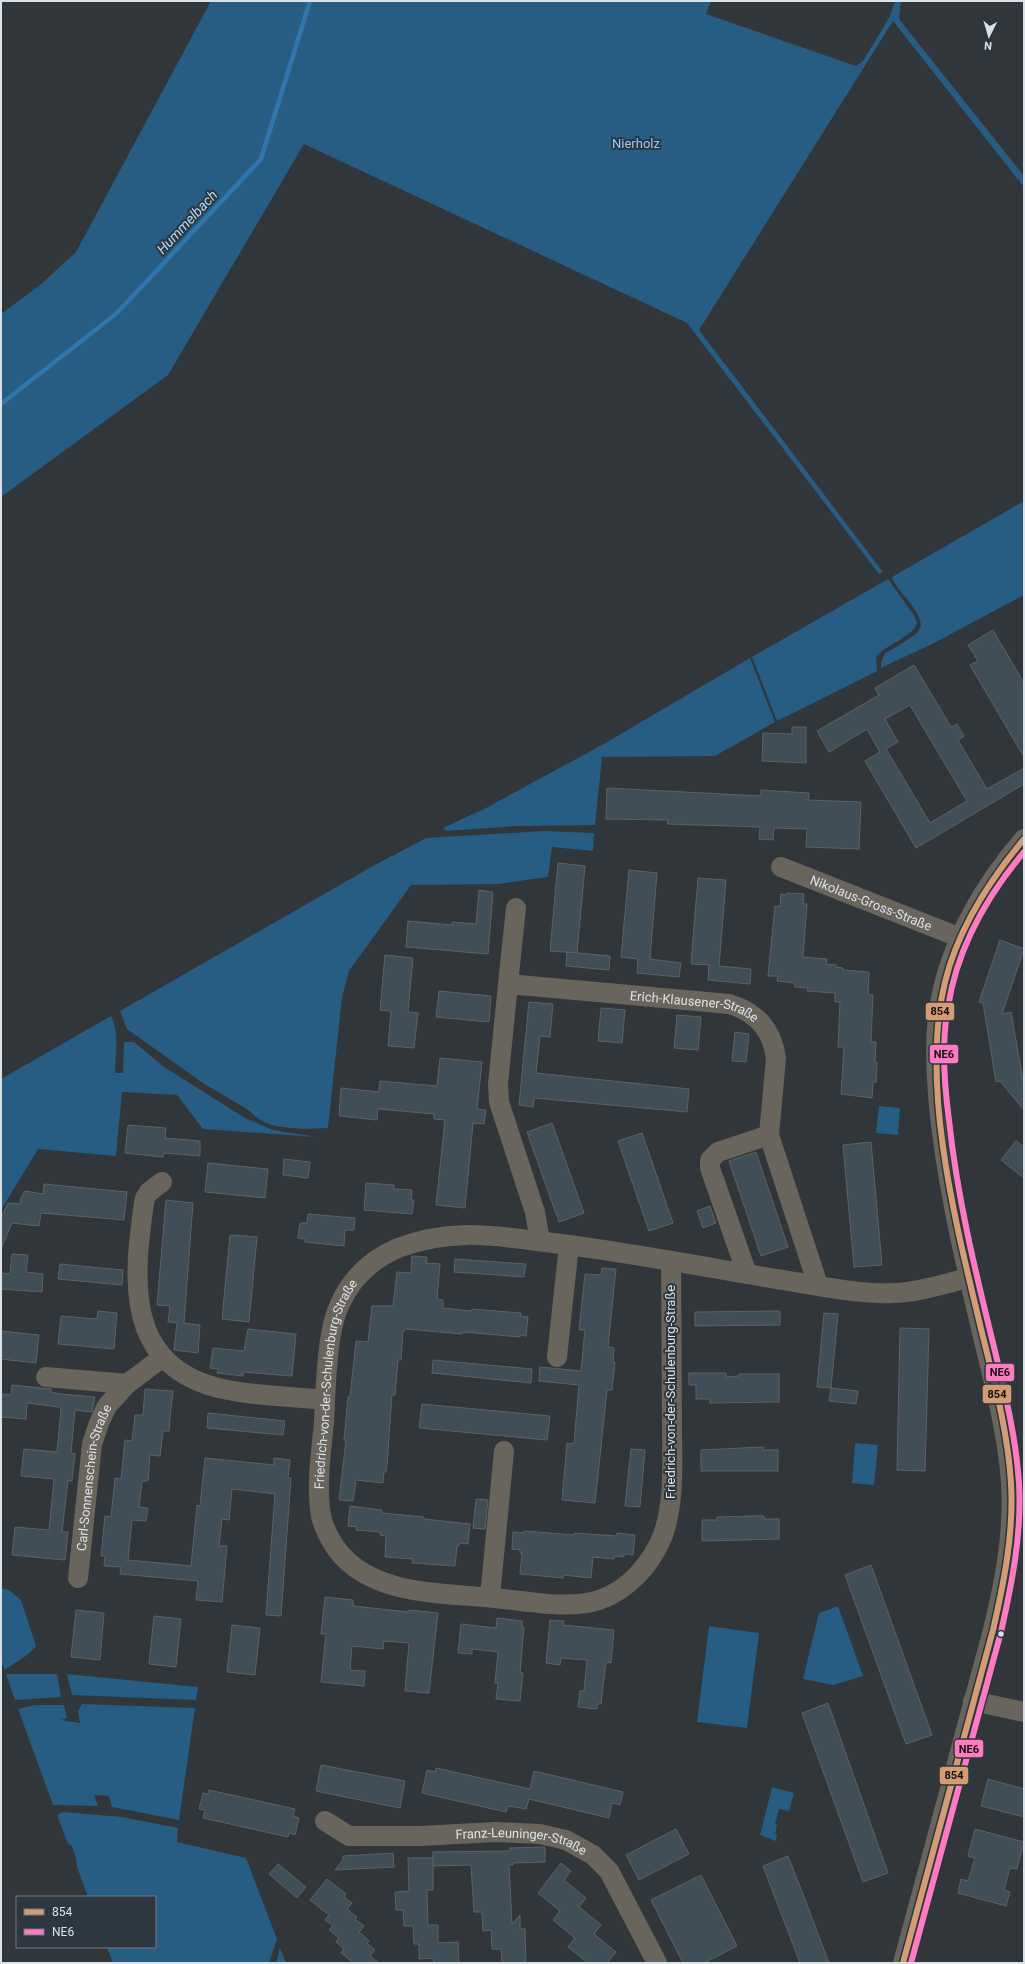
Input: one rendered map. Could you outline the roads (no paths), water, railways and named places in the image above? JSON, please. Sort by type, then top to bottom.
[{"type":"street","points":[[902,1963],[1004,1587],[1018,1504],[1004,1431],[969,1278],[943,1146],[936,1073],[937,1021],[945,981],[961,938],[976,905],[991,880],[1024,839]]},
{"type":"street","name":"Nikolaus-Gross-Straße","points":[[781,867],[961,938]]},
{"type":"street","points":[[516,908],[498,1084],[499,1102],[535,1212],[540,1241]]},
{"type":"street","name":"Erich-Klausener-Straße","points":[[508,984],[716,1002],[729,1004],[747,1010],[761,1022],[775,1048],[776,1058],[769,1136],[818,1285]]},
{"type":"street","points":[[747,1274],[710,1168],[710,1160],[718,1152],[769,1136]]},
{"type":"street","points":[[162,1182],[149,1192],[143,1208],[138,1255],[138,1304],[145,1330],[150,1340],[163,1357],[173,1366],[196,1380],[221,1388],[325,1400]]},
{"type":"street","name":"Friedrich-von-der-Schulenburg-Straße","points":[[671,1262],[672,1480],[667,1519],[656,1550],[649,1563],[627,1584],[597,1600],[563,1604],[441,1594],[400,1587],[373,1578],[348,1562],[338,1551],[325,1528],[320,1506],[320,1471],[331,1335],[338,1307],[353,1280],[374,1260],[405,1246],[442,1236],[473,1234],[569,1245],[818,1285],[892,1294],[969,1278]]},
{"type":"street","points":[[557,1357],[569,1245]]},
{"type":"street","name":"Carl-Sonnenschein-Straße","points":[[78,1578],[91,1451],[95,1432],[108,1406],[127,1384],[163,1357]]},
{"type":"street","points":[[46,1377],[127,1384]]},
{"type":"street","points":[[490,1597],[504,1451]]},
{"type":"street","points":[[973,1701],[1024,1712]]},
{"type":"street","name":"Franz-Leuninger-Straße","points":[[325,1821],[349,1836],[518,1832],[540,1834],[566,1840],[593,1855],[609,1871],[657,1963]]},
{"type":"waterway","name":"Hummelbach","points":[[1,404],[117,313],[261,159],[310,1]]},
{"type":"park label","name":"Nierholz","points":[[636,143]]}]
